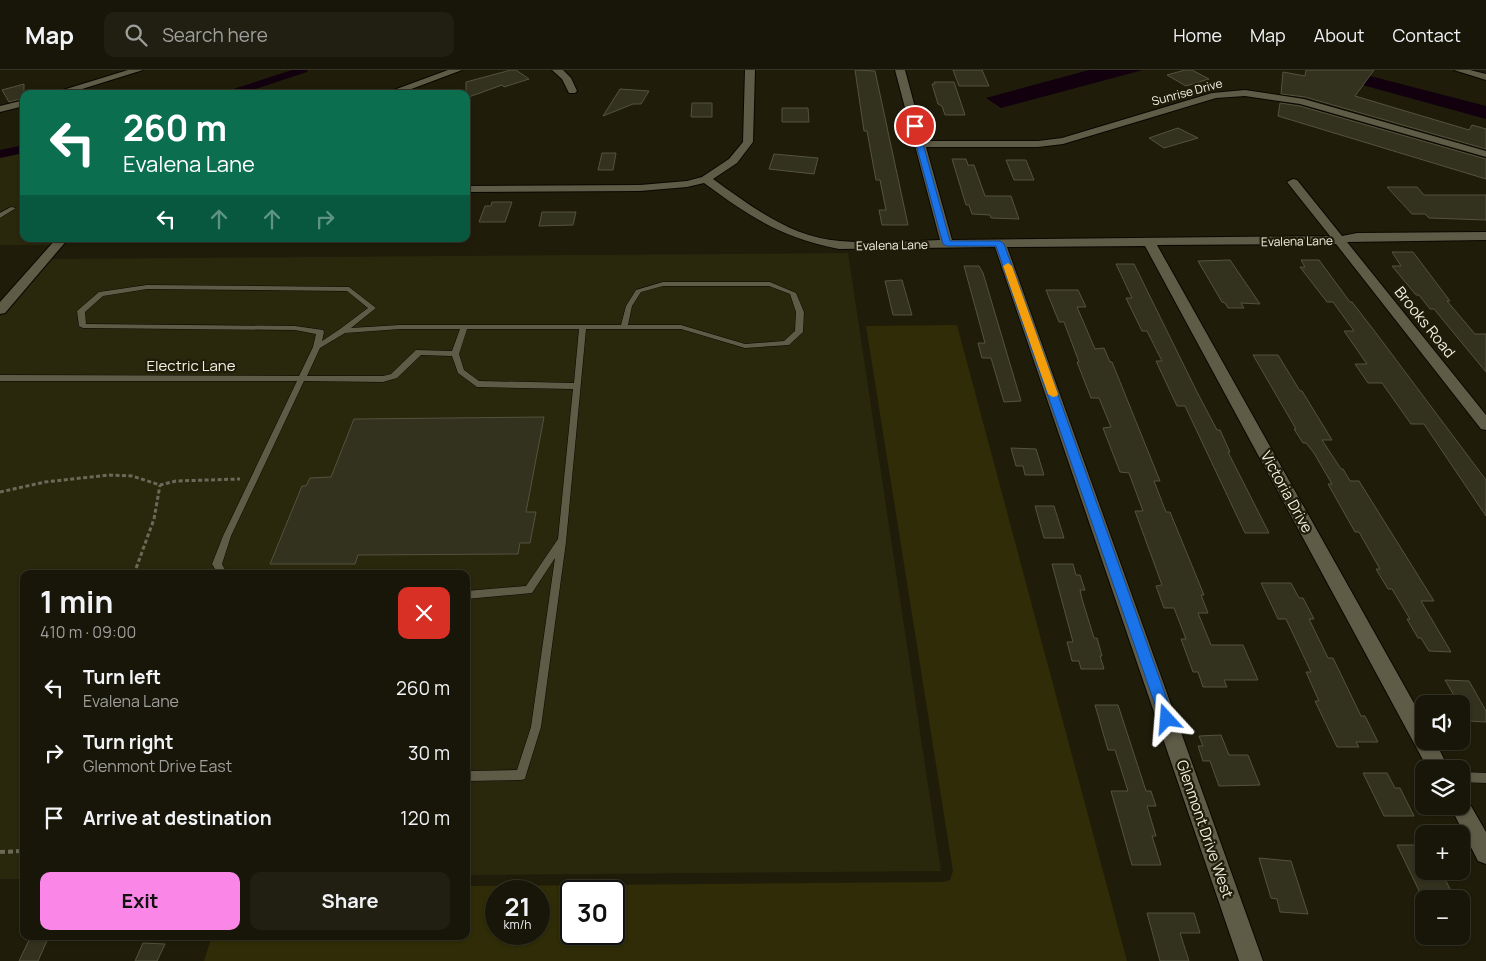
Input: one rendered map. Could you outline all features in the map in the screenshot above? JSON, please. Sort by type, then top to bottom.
[{"type":"street","points":[[69,90],[138,70]]},
{"type":"street","points":[[400,90],[457,70]]},
{"type":"street","points":[[557,70],[566,78],[572,91]]},
{"type":"street","points":[[470,189],[640,188],[687,184],[706,179],[717,174],[733,161],[748,142],[750,70]]},
{"type":"street","points":[[900,70],[947,244]]},
{"type":"street","points":[[1459,70],[1486,77]]},
{"type":"street","name":"Sunrise Drive","points":[[920,144],[1038,144],[1063,141],[1216,95],[1245,93],[1300,101],[1486,154]]},
{"type":"street","points":[[0,109],[20,104]]},
{"type":"street","name":"Evalena Lane","points":[[706,179],[763,220],[776,227],[805,238],[850,245],[1150,243],[1338,240],[1357,236],[1486,236]]},
{"type":"street","name":"Brooks Road","points":[[1293,182],[1486,425]]},
{"type":"street","points":[[0,310],[59,242]]},
{"type":"street","name":"Victoria Drive","points":[[1150,243],[1415,725]]},
{"type":"street","name":"Glenmont Drive West","points":[[1000,244],[1250,961]]},
{"type":"street","points":[[1465,815],[1485,851]]},
{"type":"lane","points":[[0,216],[13,208]]},
{"type":"lane","points":[[344,331],[400,327],[624,327],[681,327],[745,346],[786,343],[798,332],[800,312],[793,293],[770,284],[663,284],[638,291],[629,306],[624,327]]},
{"type":"lane","points":[[221,570],[217,564],[227,536],[317,348],[320,332],[295,328],[84,326],[81,311],[101,294],[147,287],[349,289],[372,308],[344,331],[317,348]]},
{"type":"lane","points":[[464,327],[455,354],[461,371],[477,384],[577,386]]},
{"type":"lane","points":[[470,776],[522,776],[536,728],[562,540],[583,327]]},
{"type":"lane","points":[[383,378],[394,376],[419,352],[455,354]]},
{"type":"lane","name":"Electric Lane","points":[[0,378],[383,378]]},
{"type":"lane","points":[[470,595],[529,590],[562,540]]},
{"type":"lane","points":[[1470,777],[1486,778]]},
{"type":"path","points":[[0,492],[45,482],[109,475],[132,476],[160,485],[176,481],[254,479]]},
{"type":"path","points":[[135,570],[138,557],[157,514],[160,485]]},
{"type":"path","points":[[0,852],[20,851]]},
{"type":"shaded area","points":[[1089,70],[1143,70],[1001,108],[986,98]]},
{"type":"shaded area","points":[[1308,70],[1347,70],[1486,106],[1486,119]]},
{"type":"shaded area","points":[[20,147],[20,242],[56,242],[54,245],[0,245],[0,152]]},
{"type":"shaded area","points":[[848,253],[941,871],[470,875],[470,570],[20,570],[20,879],[0,879],[0,316],[50,259]]},
{"type":"shaded area","points":[[957,325],[1127,961],[204,961],[211,940],[470,940],[470,886],[485,886],[485,945],[550,945],[550,885],[560,885],[560,945],[625,945],[625,885],[943,882],[950,880],[953,871],[866,326]]},
{"type":"building","points":[[511,70],[516,70],[529,79],[504,87],[502,85],[470,97],[470,90],[466,90],[466,82]]},
{"type":"building","points":[[855,70],[875,71],[908,225],[882,225],[879,210],[886,210],[880,180],[876,180],[867,131],[864,131]]},
{"type":"building","points":[[953,70],[982,70],[989,86],[959,86]]},
{"type":"building","points":[[1192,70],[1209,79],[1186,86],[1167,75]]},
{"type":"building","points":[[1306,70],[1374,70],[1355,96],[1469,130],[1472,125],[1486,129],[1486,149],[1305,97],[1281,94],[1283,72],[1305,76]]},
{"type":"building","points":[[934,82],[954,82],[965,115],[945,115],[942,106],[938,104],[932,84],[935,84]]},
{"type":"building","points":[[24,84],[24,90],[20,90],[20,99],[9,102],[2,90]]},
{"type":"building","points":[[620,89],[649,91],[641,104],[633,104],[603,116]]},
{"type":"building","points":[[692,103],[712,103],[712,117],[691,117]]},
{"type":"building","points":[[1280,103],[1300,106],[1486,159],[1486,179],[1278,116]]},
{"type":"building","points":[[782,108],[808,108],[809,122],[782,122]]},
{"type":"building","points":[[1178,128],[1198,138],[1164,148],[1149,138]]},
{"type":"building","points":[[602,153],[616,153],[613,170],[598,170]]},
{"type":"building","points":[[774,154],[818,158],[814,174],[769,169]]},
{"type":"building","points":[[952,159],[966,159],[968,165],[974,165],[985,196],[1011,196],[1019,219],[991,218],[990,215],[972,214],[969,205],[966,205]]},
{"type":"building","points":[[1006,160],[1026,160],[1034,180],[1014,180]]},
{"type":"building","points":[[1387,187],[1417,187],[1424,195],[1486,195],[1486,220],[1429,218],[1425,214],[1412,214]]},
{"type":"building","points":[[492,202],[512,202],[505,222],[479,222],[485,206],[491,206]]},
{"type":"building","points":[[542,212],[576,212],[573,225],[539,226]]},
{"type":"building","points":[[1392,252],[1413,252],[1450,301],[1447,301],[1475,334],[1486,334],[1486,372],[1434,309],[1430,309],[1419,295],[1416,295],[1392,266],[1401,266]]},
{"type":"building","points":[[1230,260],[1260,304],[1241,303],[1244,308],[1228,308],[1222,302],[1198,261]]},
{"type":"building","points":[[1301,260],[1319,260],[1486,480],[1486,516],[1424,424],[1411,424],[1382,383],[1368,383],[1355,364],[1367,364],[1344,331],[1354,331],[1333,302],[1327,302],[1300,267],[1305,267]]},
{"type":"building","points":[[1116,264],[1134,264],[1197,392],[1217,430],[1220,430],[1230,452],[1228,452],[1269,533],[1245,533],[1185,406],[1177,406],[1156,361],[1162,361],[1147,331],[1142,331],[1126,298],[1132,298]]},
{"type":"building","points":[[964,266],[979,266],[983,273],[1021,401],[1004,402],[991,358],[982,358],[978,343],[985,343]]},
{"type":"building","points":[[902,280],[912,315],[893,315],[885,281]]},
{"type":"building","points":[[1046,290],[1078,290],[1086,307],[1077,307],[1095,349],[1104,348],[1110,362],[1112,362],[1160,481],[1154,481],[1166,512],[1170,512],[1204,595],[1201,595],[1208,613],[1198,613],[1211,645],[1243,645],[1258,680],[1224,680],[1227,687],[1203,687],[1198,672],[1193,672],[1181,639],[1186,639],[1174,608],[1164,608],[1156,586],[1162,585],[1135,511],[1143,511],[1129,473],[1120,472],[1103,428],[1111,427],[1099,398],[1091,398],[1064,322],[1059,322]]},
{"type":"building","points":[[1253,355],[1278,355],[1300,391],[1302,391],[1332,440],[1322,440],[1350,481],[1359,481],[1434,601],[1421,601],[1451,652],[1429,651],[1421,638],[1418,638],[1407,619],[1410,619],[1392,589],[1388,589],[1376,569],[1380,569],[1359,532],[1355,532],[1328,484],[1332,484],[1314,453],[1306,443],[1303,443],[1294,429],[1296,429]]},
{"type":"building","points":[[544,417],[526,512],[536,512],[530,543],[520,543],[518,554],[358,555],[355,564],[270,564],[302,486],[306,486],[310,478],[331,477],[354,419]]},
{"type":"building","points":[[1011,448],[1036,449],[1044,475],[1025,475],[1023,466],[1016,466]]},
{"type":"building","points":[[1035,506],[1054,506],[1064,538],[1044,538]]},
{"type":"building","points":[[1052,564],[1073,564],[1076,575],[1080,575],[1085,590],[1080,590],[1082,599],[1094,638],[1097,638],[1104,669],[1081,669],[1079,661],[1072,661],[1067,642],[1073,642]]},
{"type":"building","points":[[1261,583],[1291,583],[1299,598],[1303,598],[1314,619],[1309,619],[1328,658],[1333,658],[1361,716],[1365,716],[1378,742],[1356,742],[1359,747],[1337,747],[1315,701],[1319,701],[1306,672],[1311,672],[1286,619],[1278,619]]},
{"type":"building","points":[[1445,680],[1469,681],[1486,711],[1486,722],[1470,721],[1470,695],[1454,695]]},
{"type":"building","points":[[1095,705],[1118,705],[1146,791],[1151,791],[1156,806],[1147,806],[1156,836],[1152,836],[1161,865],[1132,865],[1111,791],[1128,791],[1115,750],[1108,750]]},
{"type":"building","points":[[1221,735],[1229,755],[1248,755],[1260,785],[1219,786],[1210,761],[1203,761],[1198,746],[1203,746],[1199,736]]},
{"type":"building","points":[[1363,773],[1387,773],[1395,788],[1400,788],[1414,816],[1384,816]]},
{"type":"building","points":[[1397,845],[1415,845],[1415,880],[1446,880],[1450,890],[1419,890]]},
{"type":"building","points":[[1259,858],[1291,861],[1308,914],[1280,912],[1277,899],[1271,898]]},
{"type":"building","points":[[1147,913],[1194,913],[1200,933],[1180,933],[1189,961],[1160,961]]},
{"type":"building","points":[[29,940],[47,940],[38,961],[19,961]]},
{"type":"building","points":[[143,943],[165,944],[157,961],[135,961]]},
{"type":"waterway","points":[[240,90],[303,70]]},
{"type":"waterway","points":[[0,154],[20,150]]},
{"type":"slow traffic","points":[[1008,266],[1053,394]]},
{"type":"route","points":[[915,126],[947,244],[1000,244],[1167,719]]}]
